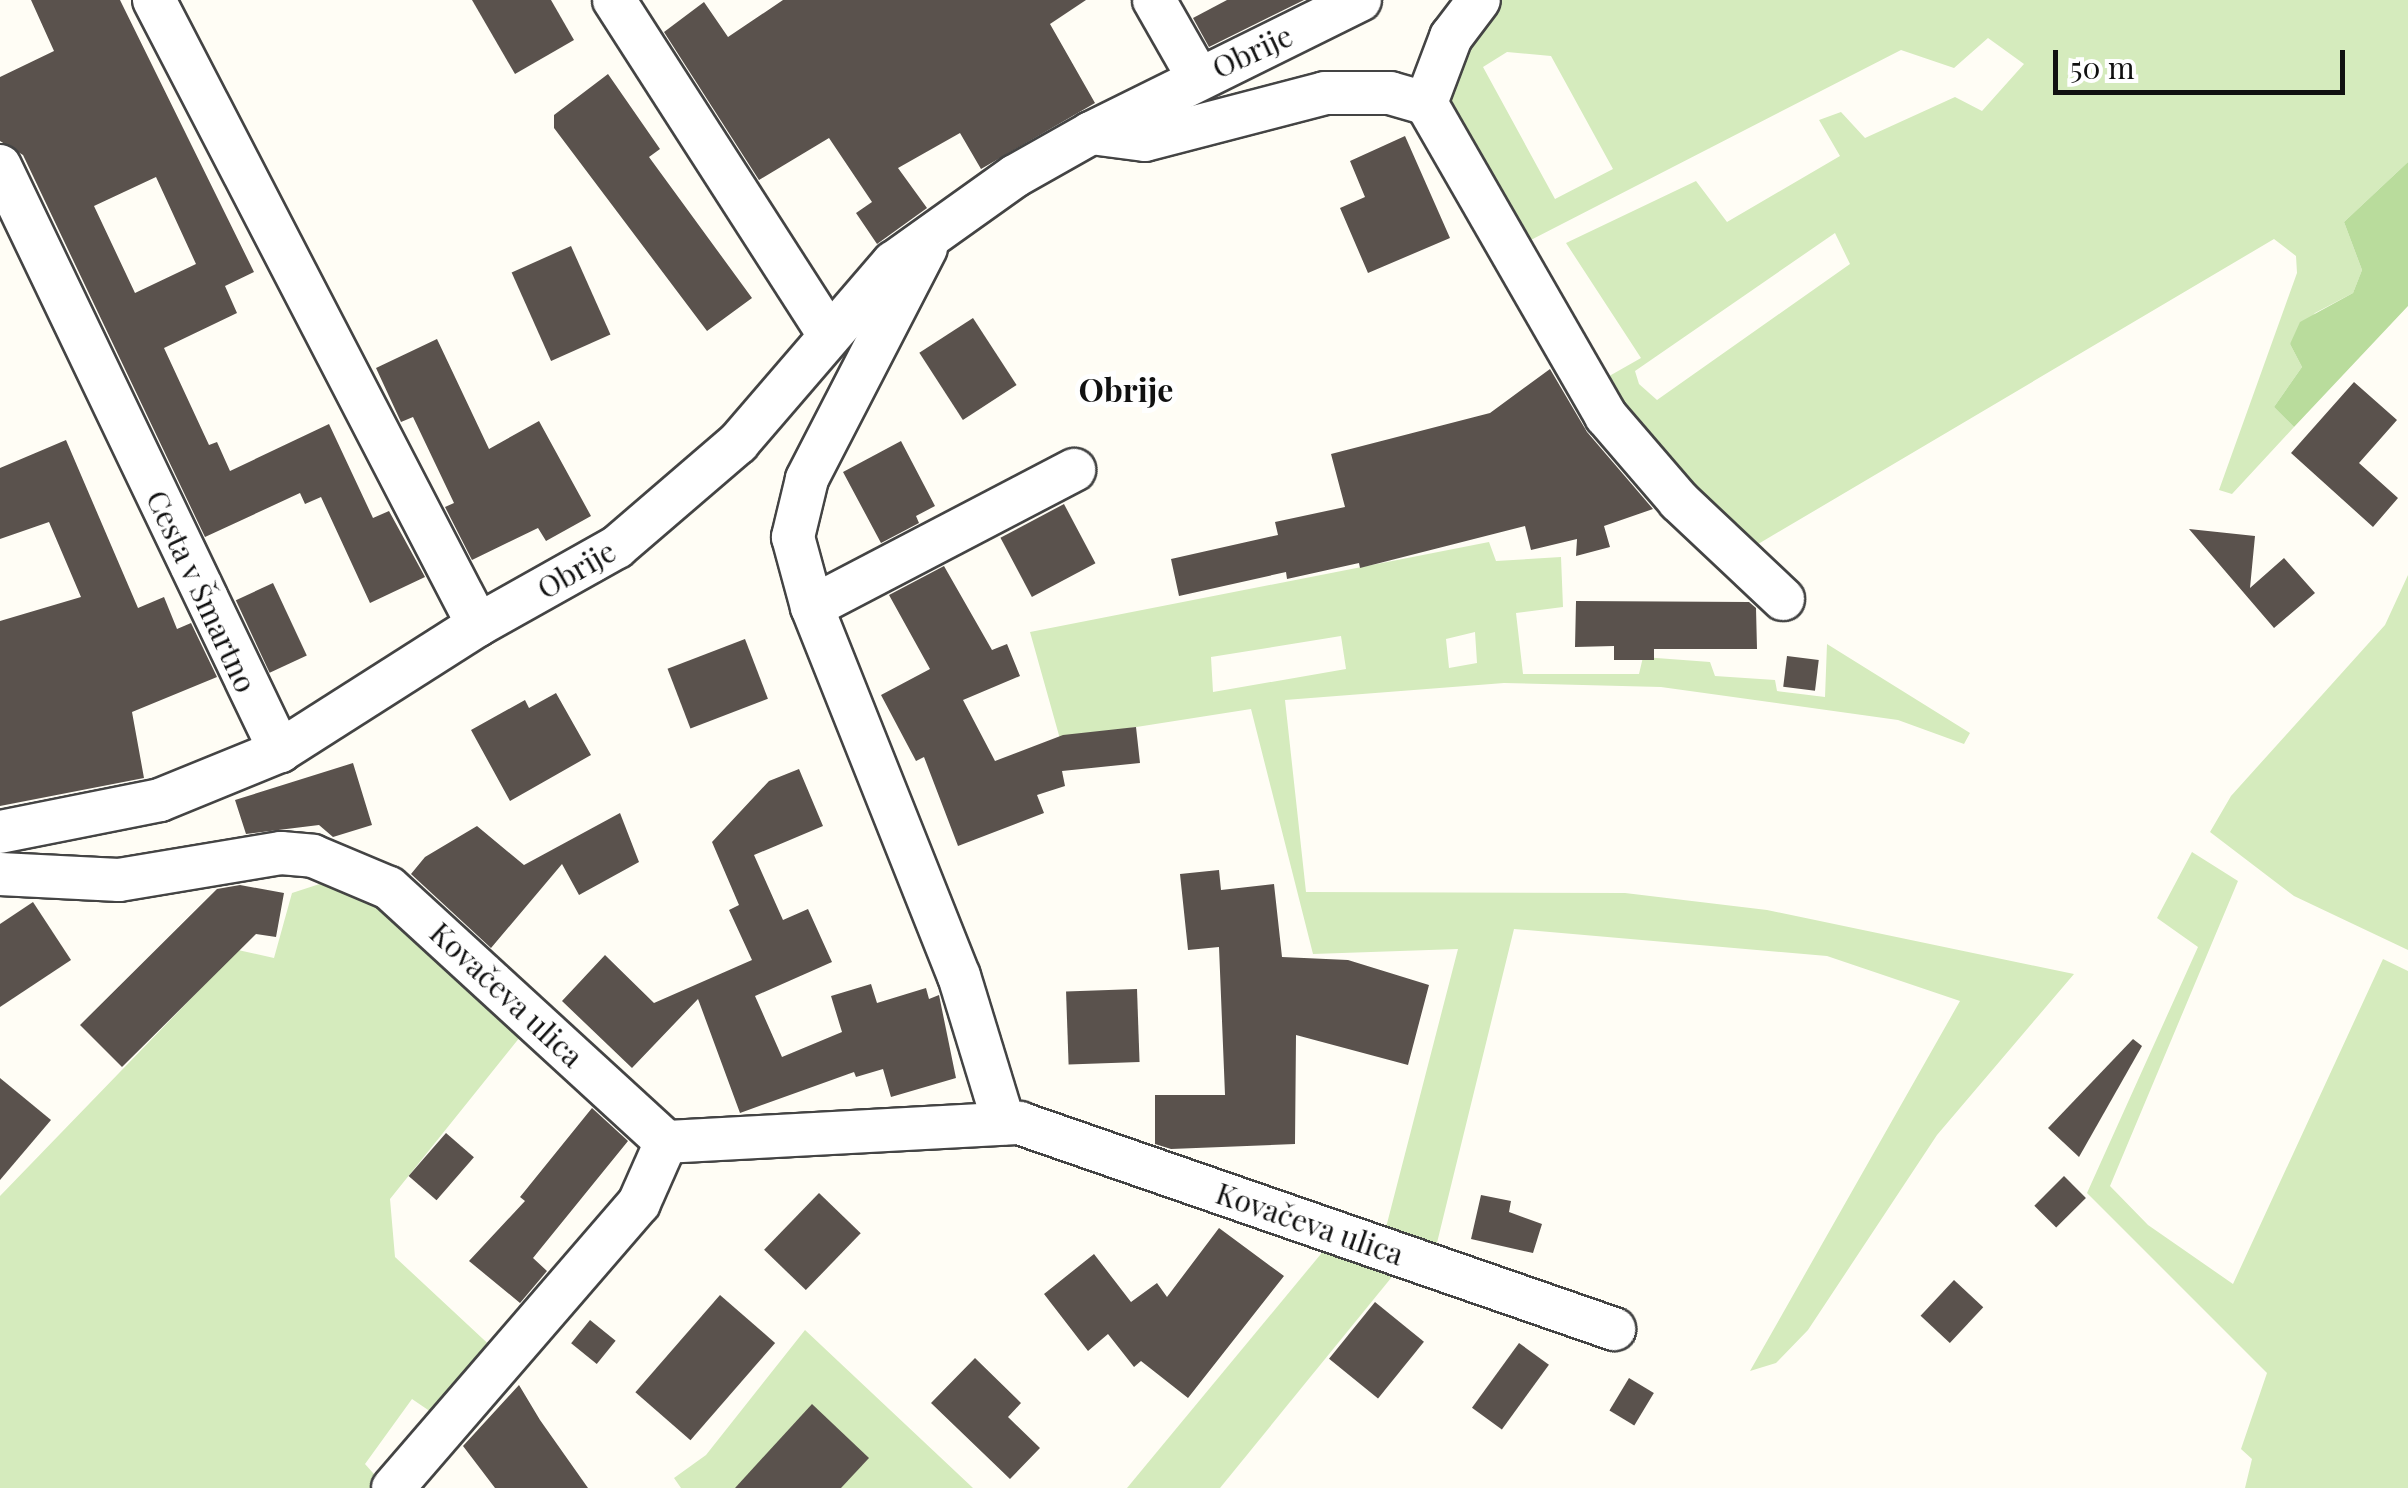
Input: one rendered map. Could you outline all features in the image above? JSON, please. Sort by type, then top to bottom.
[{"type":"street","points":[[154,0],[478,625]]},
{"type":"street","points":[[614,0],[827,332]]},
{"type":"street","name":"Obrije","points":[[1154,0],[1198,77]]},
{"type":"street","name":"Obrije","points":[[280,752],[478,625],[630,535],[738,443],[827,332],[893,263],[1015,176],[1198,77],[1360,0]]},
{"type":"street","points":[[1426,103],[1452,37],[1479,0]]},
{"type":"street","points":[[1091,133],[1145,140],[1326,94],[1390,92],[1426,103],[1606,416],[1679,500],[1784,599]]},
{"type":"street","name":"Cesta v Šmartno","points":[[0,166],[280,752]]},
{"type":"street","points":[[930,238],[806,479],[793,537],[812,608],[959,976],[1004,1123]]},
{"type":"street","points":[[812,608],[1074,470]]},
{"type":"street","points":[[0,832],[160,800],[280,752]]},
{"type":"street","name":"Kovačeva ulica","points":[[0,874],[119,880],[281,853],[313,856],[389,888],[666,1142],[1019,1123],[1564,1307],[1614,1329]]},
{"type":"street","points":[[393,1488],[639,1203],[666,1142]]},
{"type":"green space","points":[[1489,0],[2408,0],[2408,162],[2344,222],[2362,270],[2353,293],[2315,313],[2290,344],[2302,367],[2274,407],[2294,427],[2232,494],[2219,490],[2297,273],[2296,256],[2274,239],[1743,553],[1597,383],[1641,358],[1566,243],[1696,181],[1727,222],[1840,156],[1819,120],[1841,112],[1865,138],[1955,97],[1982,111],[2024,64],[1988,38],[1954,68],[1901,50],[1521,245],[1451,109],[1448,74]],"holes":[[[1507,52],[1551,56],[1613,169],[1555,199],[1483,67]],[[1835,233],[1850,264],[1657,400],[1639,384],[1635,371]]]},
{"type":"green space","points":[[2408,162],[2408,306],[2294,427],[2274,407],[2302,367],[2290,344],[2300,322],[2353,293],[2362,270],[2344,222]]},
{"type":"green space","points":[[1489,542],[1496,561],[1561,557],[1563,607],[1516,613],[1523,674],[1639,674],[1643,657],[1710,662],[1715,676],[1775,680],[1777,691],[1825,697],[1827,644],[1970,733],[1964,744],[1898,720],[1661,687],[1504,683],[1285,700],[1306,892],[1625,893],[1767,910],[2074,974],[1937,1135],[1808,1330],[1776,1363],[1750,1371],[1960,1001],[1827,956],[1514,929],[1434,1255],[1383,1239],[1458,949],[1313,954],[1251,709],[1060,739],[1030,632]],"holes":[[[1475,632],[1477,663],[1449,668],[1446,639]],[[1341,636],[1346,669],[1213,692],[1211,657]]]},
{"type":"green space","points":[[2408,575],[2408,950],[2294,896],[2210,832],[2231,796],[2385,625]]},
{"type":"green space","points":[[2192,852],[2238,881],[2110,1186],[2148,1225],[2233,1284],[2383,959],[2408,971],[2408,1488],[2245,1488],[2252,1459],[2241,1449],[2267,1373],[2087,1193],[2198,947],[2157,918]]},
{"type":"green space","points":[[335,879],[369,892],[528,1027],[390,1199],[395,1257],[497,1352],[434,1414],[412,1399],[365,1464],[381,1482],[376,1488],[0,1488],[0,1196],[238,950],[274,958],[292,893]]},
{"type":"green space","points":[[1330,1243],[1392,1269],[1391,1278],[1220,1488],[1127,1488]]},
{"type":"green space","points":[[805,1330],[973,1488],[681,1488],[674,1478],[706,1455]]},
{"type":"building","points":[[31,0],[120,0],[254,272],[225,286],[237,313],[164,348],[209,445],[217,442],[230,471],[329,424],[373,518],[389,511],[425,577],[370,603],[321,497],[305,504],[300,493],[205,537],[23,155],[0,141],[0,77],[54,51]],"holes":[[[156,177],[196,264],[135,293],[94,206]]]},
{"type":"building","points":[[472,0],[551,0],[574,40],[515,74]]},
{"type":"building","points":[[783,0],[1086,0],[1050,24],[1095,103],[981,169],[960,133],[898,168],[927,208],[877,244],[856,213],[872,202],[829,138],[759,180],[664,32],[704,2],[728,37]]},
{"type":"building","points":[[1227,0],[1304,0],[1209,47],[1193,18]]},
{"type":"building","points":[[608,74],[660,149],[649,157],[752,298],[707,331],[554,128],[554,115]]},
{"type":"building","points":[[1405,136],[1450,238],[1368,273],[1340,208],[1365,197],[1350,161]]},
{"type":"building","points":[[571,246],[610,335],[551,361],[512,272]]},
{"type":"building","points":[[973,318],[1017,385],[963,420],[919,353]]},
{"type":"building","points":[[437,339],[489,449],[539,421],[591,516],[546,541],[538,528],[472,560],[445,507],[454,503],[413,417],[401,422],[376,368]]},
{"type":"building","points":[[1550,369],[1587,432],[1653,509],[1604,526],[1610,547],[1576,556],[1577,539],[1531,550],[1525,526],[1360,568],[1359,563],[1287,579],[1286,572],[1179,596],[1171,559],[1278,535],[1275,522],[1345,507],[1331,454],[1490,413]]},
{"type":"building","points":[[2354,382],[2397,420],[2359,463],[2398,498],[2373,527],[2291,453]]},
{"type":"building","points":[[66,440],[138,608],[164,597],[177,629],[191,623],[217,677],[132,712],[144,778],[0,806],[0,621],[81,597],[49,522],[0,539],[0,468]]},
{"type":"building","points":[[901,441],[935,506],[916,516],[919,523],[881,543],[843,472]]},
{"type":"building","points":[[1064,504],[1095,563],[1032,597],[1000,538]]},
{"type":"building","points":[[2189,529],[2255,536],[2250,588],[2284,558],[2315,593],[2274,628]]},
{"type":"building","points":[[944,566],[992,650],[1007,644],[1020,676],[963,700],[995,761],[1063,735],[1136,727],[1140,763],[1062,771],[1065,786],[1037,795],[1044,813],[958,846],[924,757],[916,761],[881,695],[930,669],[889,595]]},
{"type":"building","points":[[273,583],[307,656],[270,673],[236,600]]},
{"type":"building","points":[[1576,601],[1749,602],[1756,608],[1757,649],[1654,649],[1654,660],[1614,660],[1614,646],[1575,647]]},
{"type":"building","points":[[745,639],[768,699],[690,728],[668,669]]},
{"type":"building","points":[[1787,656],[1819,660],[1815,691],[1783,687]]},
{"type":"building","points":[[556,693],[591,755],[510,801],[471,730],[525,700],[529,708]]},
{"type":"building","points":[[353,763],[372,825],[333,837],[319,825],[246,834],[235,800]]},
{"type":"building","points":[[799,769],[823,826],[754,855],[783,920],[808,909],[832,962],[755,996],[782,1057],[842,1032],[831,996],[871,984],[877,1003],[926,988],[929,999],[939,995],[956,1078],[891,1097],[883,1069],[856,1077],[854,1072],[740,1113],[698,999],[632,1068],[562,1001],[605,955],[654,1003],[752,960],[729,910],[739,905],[712,842],[769,781]]},
{"type":"building","points":[[620,813],[639,862],[579,895],[562,864],[491,948],[411,874],[425,857],[477,826],[524,865]]},
{"type":"building","points":[[1219,870],[1221,890],[1274,884],[1282,957],[1348,960],[1429,985],[1408,1065],[1296,1035],[1295,1144],[1171,1149],[1155,1144],[1155,1095],[1225,1095],[1219,947],[1188,950],[1180,874]]},
{"type":"building","points":[[240,885],[284,893],[276,937],[256,934],[122,1067],[80,1025],[217,889]]},
{"type":"building","points":[[33,902],[71,960],[0,1007],[0,924]]},
{"type":"building","points":[[1137,989],[1140,1062],[1069,1064],[1066,991]]},
{"type":"building","points":[[2133,1039],[2142,1046],[2079,1157],[2048,1128]]},
{"type":"building","points":[[0,1078],[51,1120],[0,1180]]},
{"type":"building","points":[[592,1108],[628,1141],[533,1258],[547,1271],[520,1303],[469,1261],[525,1201],[520,1197]]},
{"type":"building","points":[[446,1133],[474,1157],[437,1200],[409,1176]]},
{"type":"building","points":[[2064,1176],[2086,1198],[2056,1228],[2034,1206]]},
{"type":"building","points":[[819,1193],[861,1233],[806,1290],[764,1250]]},
{"type":"building","points":[[1481,1195],[1511,1201],[1509,1212],[1542,1224],[1533,1253],[1471,1239]]},
{"type":"building","points":[[1219,1228],[1284,1276],[1188,1398],[1141,1361],[1134,1367],[1108,1334],[1088,1351],[1044,1294],[1094,1254],[1131,1302],[1157,1283],[1167,1297]]},
{"type":"building","points":[[1954,1280],[1983,1307],[1950,1343],[1921,1316]]},
{"type":"building","points":[[720,1295],[775,1343],[690,1440],[635,1392]]},
{"type":"building","points":[[1375,1302],[1424,1342],[1378,1398],[1329,1359]]},
{"type":"building","points":[[590,1320],[616,1341],[597,1364],[571,1343]]},
{"type":"building","points":[[1519,1343],[1549,1365],[1502,1429],[1472,1408]]},
{"type":"building","points":[[975,1358],[1021,1403],[1008,1417],[1040,1448],[1010,1479],[931,1403]]},
{"type":"building","points":[[1629,1378],[1654,1393],[1634,1426],[1609,1411]]},
{"type":"building","points":[[519,1385],[588,1488],[495,1488],[463,1446]]},
{"type":"building","points":[[812,1404],[869,1458],[841,1488],[735,1488]]},
{"type":"district","name":"Obrije","points":[[1126,389]]}]
